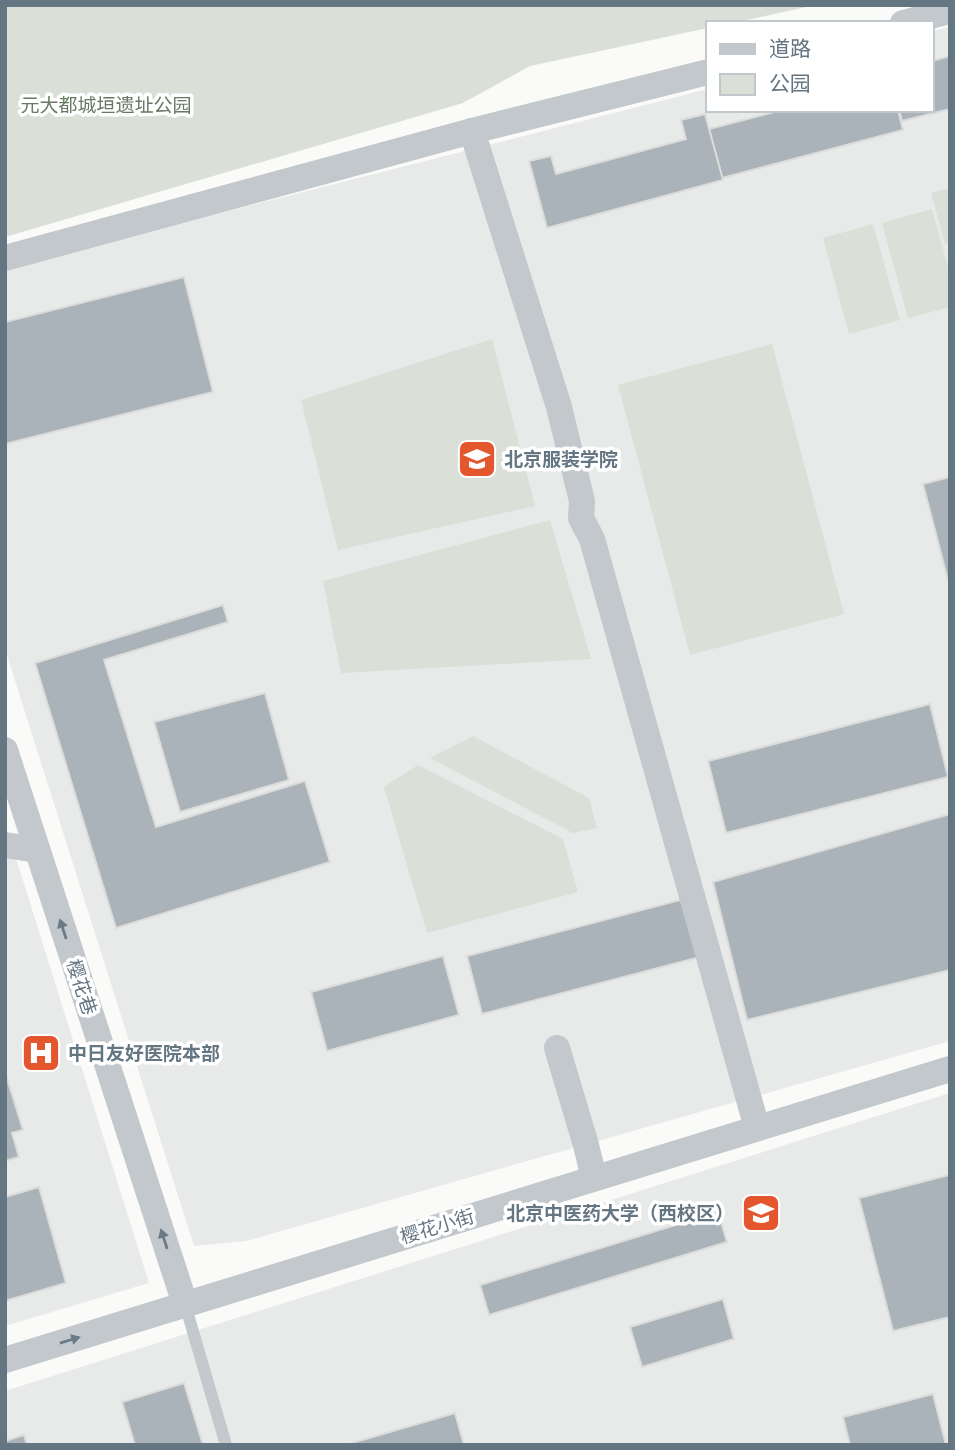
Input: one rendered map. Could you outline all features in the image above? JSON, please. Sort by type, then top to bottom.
[{"type":"street","points":[[911,21],[950,11]]},
{"type":"street","points":[[5,258],[472,131],[706,72]]},
{"type":"street","points":[[472,131],[559,407],[582,501],[582,518],[592,538],[757,1128]]},
{"type":"street","name":"樱花巷","points":[[5,750],[185,1304]]},
{"type":"street","points":[[5,845],[37,850]]},
{"type":"street","points":[[557,1048],[594,1178]]},
{"type":"street","name":"樱花小街","points":[[5,1360],[950,1069]]},
{"type":"lane","points":[[185,1304],[226,1445]]},
{"type":"shaded area","name":"北京服装学院","points":[[950,27],[950,1041],[246,1241],[194,1246],[5,649],[5,268],[706,90],[706,112],[934,112],[934,31]]},
{"type":"shaded area","name":"中日友好医院本部","points":[[5,823],[149,1283],[5,1326]]},
{"type":"shaded area","name":"北京中医药大学（西校区）","points":[[950,1093],[950,1445],[5,1445],[5,1391]]},
{"type":"green space","name":"元大都城垣遗址公园","points":[[5,5],[815,5],[742,21],[706,21],[706,28],[530,66],[463,103],[5,237]]},
{"type":"green space","points":[[950,188],[950,242],[945,244],[931,193]]},
{"type":"green space","points":[[932,209],[950,274],[950,307],[908,318],[882,223]]},
{"type":"green space","points":[[873,224],[900,320],[849,334],[823,238]]},
{"type":"green space","points":[[492,339],[535,506],[338,550],[301,400]]},
{"type":"green space","points":[[772,344],[844,614],[690,655],[618,385]]},
{"type":"green space","points":[[550,520],[591,659],[341,673],[323,581]]},
{"type":"green space","points":[[473,736],[589,798],[597,828],[573,833],[430,758]]},
{"type":"green space","points":[[418,765],[563,839],[578,892],[427,933],[384,787]]},
{"type":"building","points":[[950,56],[950,109],[902,121],[900,112],[934,112],[934,60]]},
{"type":"building","points":[[774,112],[898,112],[903,130],[722,178],[709,129]]},
{"type":"building","points":[[705,114],[723,180],[547,228],[529,161],[551,156],[556,174],[686,139],[681,120]]},
{"type":"building","points":[[184,277],[213,392],[5,444],[5,322]]},
{"type":"building","points":[[950,477],[950,588],[923,484]]},
{"type":"building","points":[[223,605],[228,622],[104,660],[156,827],[305,781],[330,862],[116,928],[35,663]]},
{"type":"building","points":[[265,693],[289,780],[180,812],[154,722]]},
{"type":"building","points":[[930,704],[948,777],[726,833],[708,761]]},
{"type":"building","points":[[950,814],[950,970],[747,1020],[713,882]]},
{"type":"building","points":[[703,894],[719,952],[482,1014],[467,956]]},
{"type":"building","points":[[443,956],[459,1015],[327,1051],[311,992]]},
{"type":"building","points":[[5,1072],[23,1130],[12,1133],[19,1157],[5,1161]]},
{"type":"building","points":[[949,1175],[950,1317],[893,1331],[859,1198]]},
{"type":"building","points":[[39,1187],[66,1283],[5,1301],[5,1197]]},
{"type":"building","points":[[718,1212],[727,1242],[489,1315],[480,1285]]},
{"type":"building","points":[[723,1299],[734,1339],[642,1367],[630,1327]]},
{"type":"building","points":[[184,1383],[203,1445],[135,1445],[122,1402]]},
{"type":"building","points":[[933,1394],[946,1445],[850,1445],[843,1417]]},
{"type":"building","points":[[455,1413],[464,1445],[345,1445]]},
{"type":"building","points":[[24,1435],[27,1445],[5,1445],[5,1441]]},
{"type":"place","name":"北京服装学院","points":[[477,459]]},
{"type":"place","name":"中日友好医院本部","points":[[41,1053]]},
{"type":"place","name":"北京中医药大学（西校区）","points":[[761,1213]]}]
